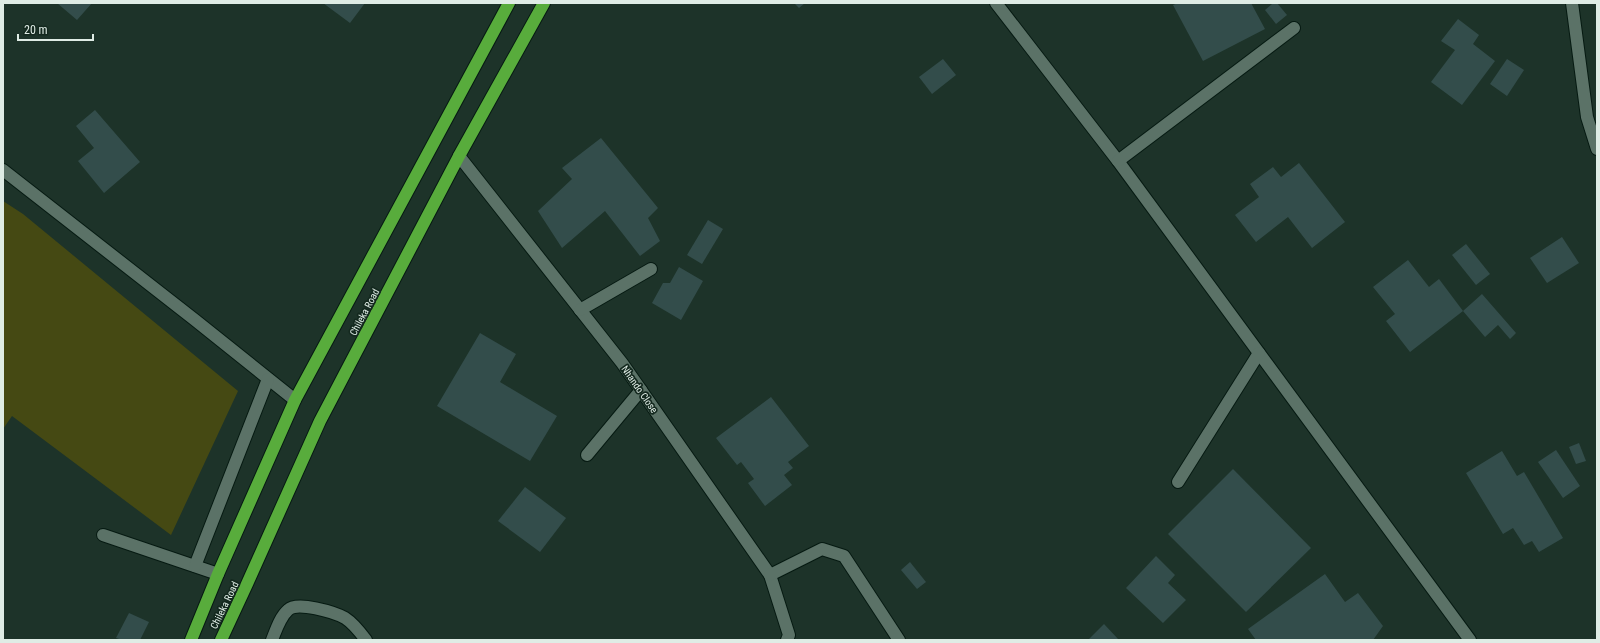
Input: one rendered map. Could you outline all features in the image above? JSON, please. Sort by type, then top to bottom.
[{"type":"highway","name":"Chileka Road","points":[[191,640],[218,574],[295,400],[509,3]]},
{"type":"highway","name":"Chileka Road","points":[[221,640],[320,421],[459,156],[544,3]]},
{"type":"street","points":[[996,3],[1118,161],[1470,640]]},
{"type":"street","points":[[1572,3],[1587,117],[1597,149]]},
{"type":"street","points":[[1118,161],[1294,28]]},
{"type":"street","name":"Nhando Close","points":[[459,156],[641,390],[770,575],[789,635],[787,640]]},
{"type":"street","points":[[3,170],[295,400]]},
{"type":"street","points":[[580,310],[651,269]]},
{"type":"street","points":[[1178,482],[1259,353]]},
{"type":"street","points":[[195,566],[268,379]]},
{"type":"street","points":[[587,455],[641,390]]},
{"type":"street","points":[[103,535],[218,574]]},
{"type":"street","points":[[770,575],[822,549],[844,556],[899,640]]},
{"type":"street","points":[[272,640],[280,622],[288,610],[294,606],[302,606],[330,612],[345,618],[357,628],[366,640]]},
{"type":"green space","points":[[3,201],[23,214],[238,391],[171,535],[12,416],[3,429]]},
{"type":"building","points":[[57,3],[92,3],[77,20]]},
{"type":"building","points":[[323,3],[365,3],[350,23]]},
{"type":"building","points":[[794,3],[805,3],[799,8]]},
{"type":"building","points":[[1178,3],[1251,3],[1265,29],[1203,61],[1173,5]]},
{"type":"building","points":[[1273,3],[1277,3],[1287,15],[1276,24],[1265,10]]},
{"type":"building","points":[[1458,19],[1479,35],[1473,44],[1495,61],[1462,105],[1431,82],[1455,50],[1441,41]]},
{"type":"building","points":[[943,59],[956,75],[932,94],[919,77]]},
{"type":"building","points":[[1507,59],[1524,70],[1507,96],[1490,84]]},
{"type":"building","points":[[95,110],[140,162],[104,193],[78,161],[94,148],[76,126]]},
{"type":"building","points":[[601,138],[658,208],[648,218],[660,241],[640,256],[605,211],[562,248],[538,211],[572,179],[562,168]]},
{"type":"building","points":[[1299,163],[1345,222],[1312,248],[1288,217],[1256,242],[1235,215],[1259,197],[1250,184],[1273,167],[1281,177]]},
{"type":"building","points":[[708,220],[723,229],[702,264],[687,255]]},
{"type":"building","points":[[1562,237],[1579,263],[1547,283],[1530,258]]},
{"type":"building","points":[[1466,244],[1490,274],[1476,285],[1452,255]]},
{"type":"building","points":[[1408,260],[1429,287],[1439,279],[1463,311],[1410,352],[1386,321],[1395,314],[1373,287]]},
{"type":"building","points":[[679,267],[703,281],[681,320],[652,303],[663,283],[670,283]]},
{"type":"building","points":[[1482,294],[1516,333],[1510,339],[1498,325],[1485,337],[1463,311]]},
{"type":"building","points":[[480,333],[516,354],[500,382],[557,416],[530,461],[437,406]]},
{"type":"building","points":[[771,397],[809,446],[788,462],[793,468],[784,475],[792,485],[765,506],[748,483],[754,479],[741,462],[737,465],[716,438]]},
{"type":"building","points":[[1579,443],[1586,461],[1576,464],[1569,447]]},
{"type":"building","points":[[1556,450],[1580,486],[1563,498],[1538,462]]},
{"type":"building","points":[[1502,451],[1517,476],[1524,472],[1563,538],[1539,552],[1532,541],[1524,545],[1513,528],[1503,534],[1466,473]]},
{"type":"building","points":[[1233,469],[1311,548],[1246,612],[1168,534]]},
{"type":"building","points":[[525,487],[566,518],[540,552],[498,521]]},
{"type":"building","points":[[1156,556],[1175,575],[1168,583],[1186,600],[1163,623],[1126,588]]},
{"type":"building","points":[[910,562],[926,582],[917,589],[901,570]]},
{"type":"building","points":[[1325,574],[1345,602],[1358,593],[1383,626],[1373,640],[1256,640],[1248,629]]},
{"type":"building","points":[[129,613],[149,622],[140,640],[122,640],[116,638]]},
{"type":"building","points":[[1104,624],[1119,640],[1088,640]]}]
